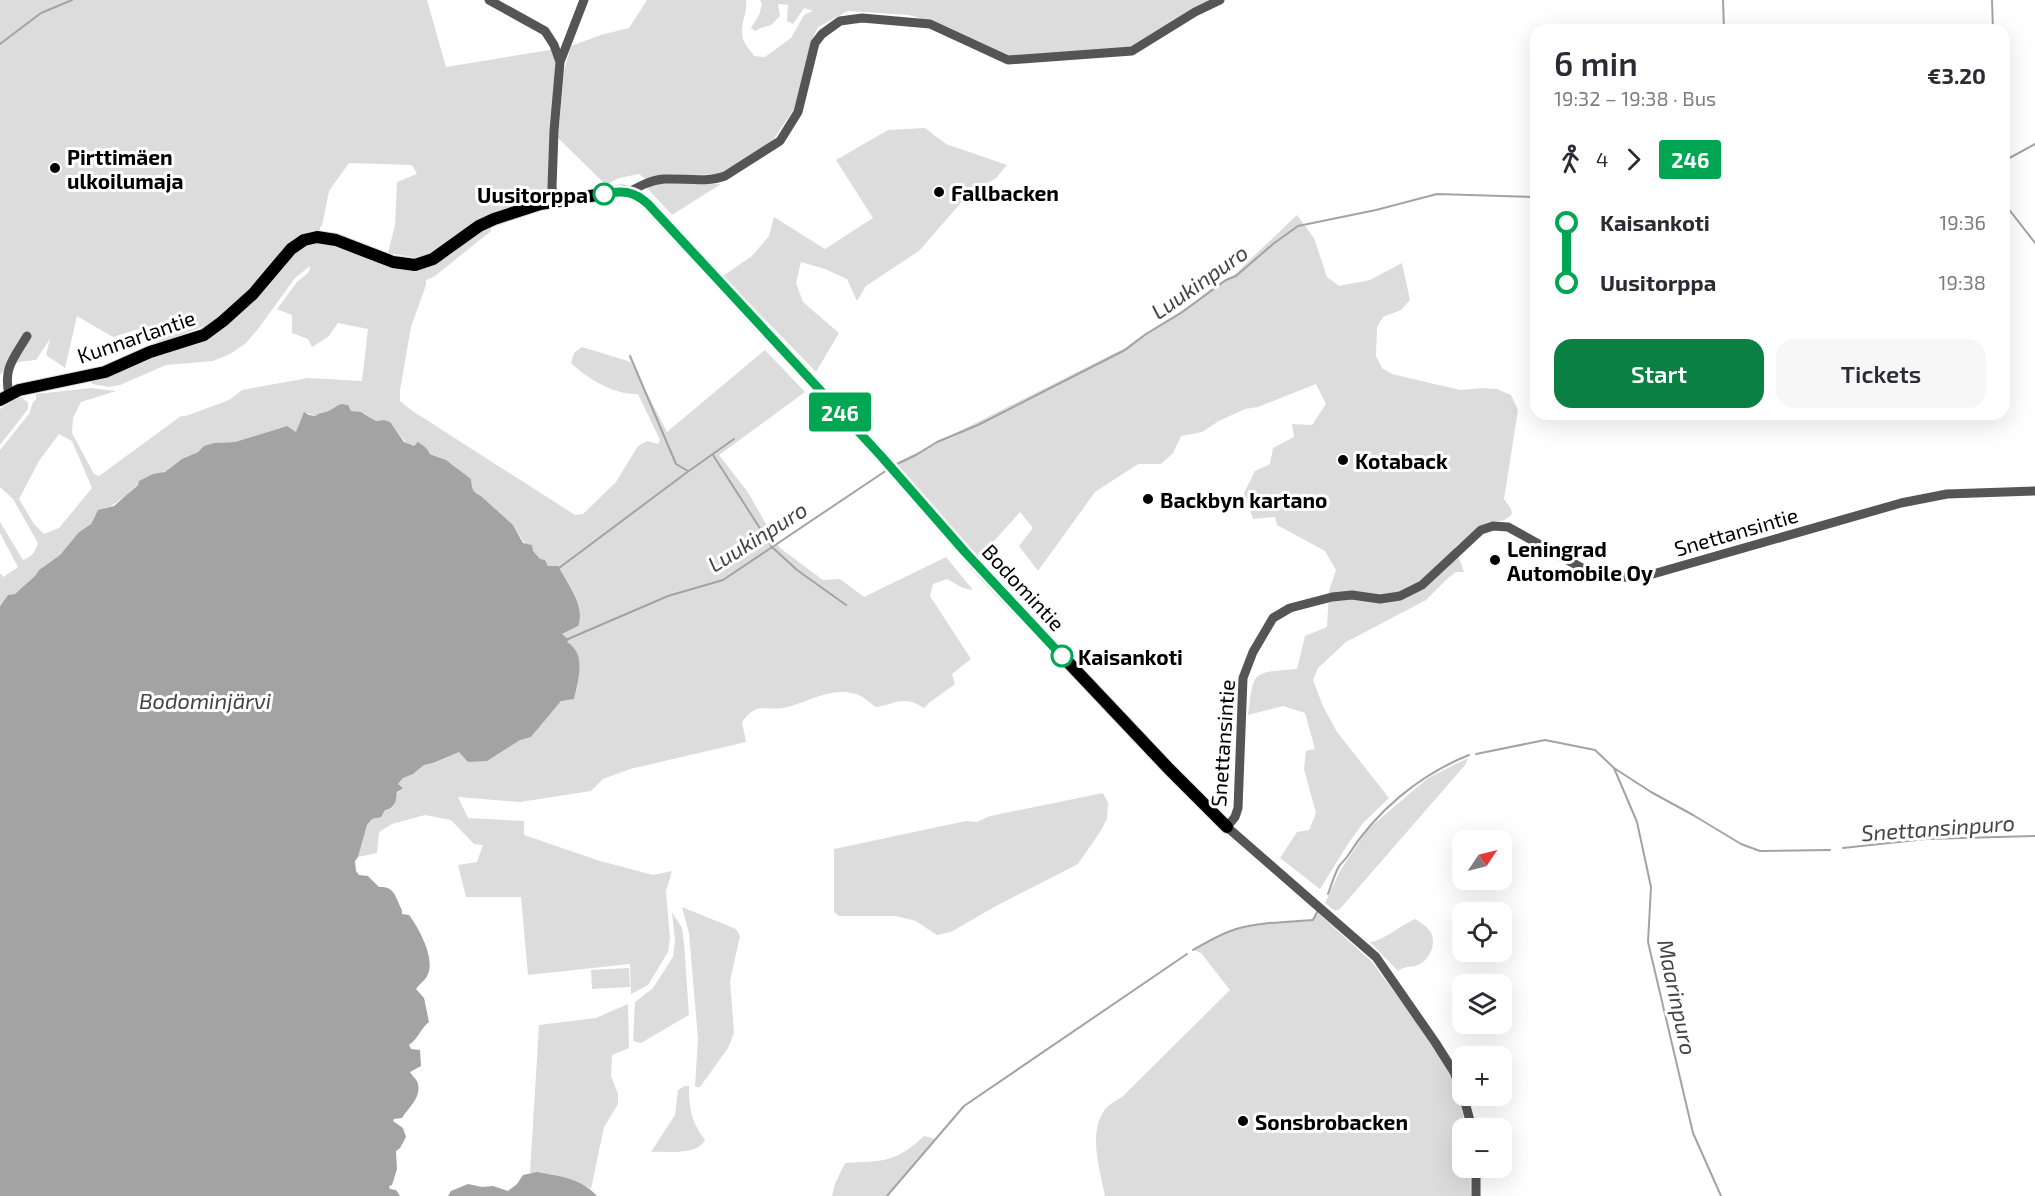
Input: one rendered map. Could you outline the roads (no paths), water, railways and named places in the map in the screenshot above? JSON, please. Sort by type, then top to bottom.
[{"type":"main road","points":[[554,201],[613,192],[629,192]]},
{"type":"main road","name":"Bodomintie","points":[[629,192],[648,204],[881,456],[980,569],[1169,770],[1227,827]]},
{"type":"main road","name":"Kunnarlantie","points":[[5,397],[25,388],[105,372],[150,352],[204,335],[254,294],[291,249],[304,240],[317,237],[336,240],[393,262],[415,265],[433,259],[479,226],[494,219],[554,201]]},
{"type":"street","points":[[489,0],[545,32],[554,45],[560,62]]},
{"type":"street","points":[[554,201],[552,187],[554,131],[560,62],[584,0]]},
{"type":"street","points":[[629,192],[644,184],[663,179],[717,179],[780,141],[798,112],[815,43],[822,34],[840,21],[862,18],[930,24],[1008,60],[1132,51],[1195,12],[1220,0]]},
{"type":"street","points":[[5,397],[3,379],[27,336]]},
{"type":"street","name":"Snettansintie","points":[[1227,827],[1235,817],[1238,808],[1243,678],[1253,652],[1273,618],[1290,608],[1332,597],[1352,595],[1390,599],[1401,596],[1422,585],[1481,530],[1493,526],[1508,527],[1582,568],[1609,578],[1646,576],[1906,502],[1947,494],[2035,491]]},
{"type":"street","name":"Bodomintie","points":[[1227,827],[1376,957],[1452,1069]]},
{"type":"street","points":[[1476,1178],[1476,1196]]},
{"type":"water","name":"Bodominjärvi","points":[[342,404],[348,405],[351,411],[361,412],[376,421],[390,422],[404,442],[414,446],[418,442],[430,454],[446,460],[471,479],[474,491],[513,525],[523,543],[532,545],[533,551],[540,559],[545,560],[548,566],[558,566],[580,611],[578,626],[562,634],[569,640],[567,642],[577,653],[579,660],[579,676],[574,699],[561,701],[531,737],[520,740],[487,761],[468,762],[459,752],[424,765],[413,774],[403,778],[398,784],[403,788],[397,792],[393,806],[385,810],[381,817],[372,819],[367,825],[355,861],[359,875],[368,876],[379,887],[388,888],[394,893],[402,914],[409,915],[428,952],[430,967],[427,976],[416,989],[424,998],[429,1022],[409,1045],[411,1049],[420,1050],[421,1066],[410,1072],[417,1082],[418,1094],[402,1118],[393,1121],[403,1128],[406,1137],[396,1151],[397,1169],[392,1185],[389,1186],[400,1196],[0,1196],[0,606],[8,595],[15,594],[39,570],[60,555],[79,532],[91,524],[98,510],[114,506],[138,485],[139,481],[153,474],[165,472],[204,446],[235,442],[287,426],[296,432],[304,412],[315,416]]},
{"type":"water","points":[[537,1172],[577,1182],[597,1196],[448,1196],[451,1191],[468,1184],[482,1187],[493,1186],[508,1191],[523,1175]]},
{"type":"waterway","points":[[0,44],[41,13],[72,0]]},
{"type":"waterway","points":[[1723,0],[1724,24]]},
{"type":"waterway","points":[[1992,0],[1993,24]]},
{"type":"waterway","name":"Luukinpuro","points":[[2010,158],[2035,144]]},
{"type":"waterway","name":"Luukinpuro","points":[[897,464],[1125,350],[1226,280],[1236,276],[1298,226],[1376,210],[1437,194],[1530,197]]},
{"type":"waterway","points":[[2010,211],[2035,243]]},
{"type":"waterway","points":[[630,356],[676,464],[688,471]]},
{"type":"waterway","points":[[559,568],[734,439]]},
{"type":"waterway","points":[[713,455],[772,547],[797,570],[846,605]]},
{"type":"waterway","name":"Luukinpuro","points":[[568,639],[668,596],[723,580],[887,470]]},
{"type":"waterway","name":"Snettansinpuro","points":[[1476,754],[1545,740],[1595,750],[1614,768],[1651,792],[1741,844],[1760,851],[1830,850]]},
{"type":"waterway","points":[[1328,894],[1339,867],[1385,810],[1416,784],[1469,755]]},
{"type":"waterway","name":"Maarinpuro","points":[[1614,768],[1637,822],[1651,887],[1648,942],[1693,1133],[1721,1196]]},
{"type":"waterway","name":"Snettansinpuro","points":[[1843,848],[1926,839],[2035,836]]},
{"type":"waterway","points":[[1193,950],[1236,929],[1313,920],[1317,912]]},
{"type":"waterway","points":[[887,1196],[964,1106],[1187,954]]},
{"type":"place","name":"Pirttimäen ulkoilumaja","points":[[55,168]]},
{"type":"place","name":"Fallbacken","points":[[939,192]]},
{"type":"place","name":"Uusitorppa","points":[[604,194]]},
{"type":"place","name":"Kotaback","points":[[1343,460]]},
{"type":"place","name":"Backbyn kartano","points":[[1148,499]]},
{"type":"place","name":"Leningrad Automobile Oy","points":[[1495,560]]},
{"type":"place","name":"Kaisankoti","points":[[1062,656]]},
{"type":"place","name":"Sonsbrobacken","points":[[1243,1121]]}]
